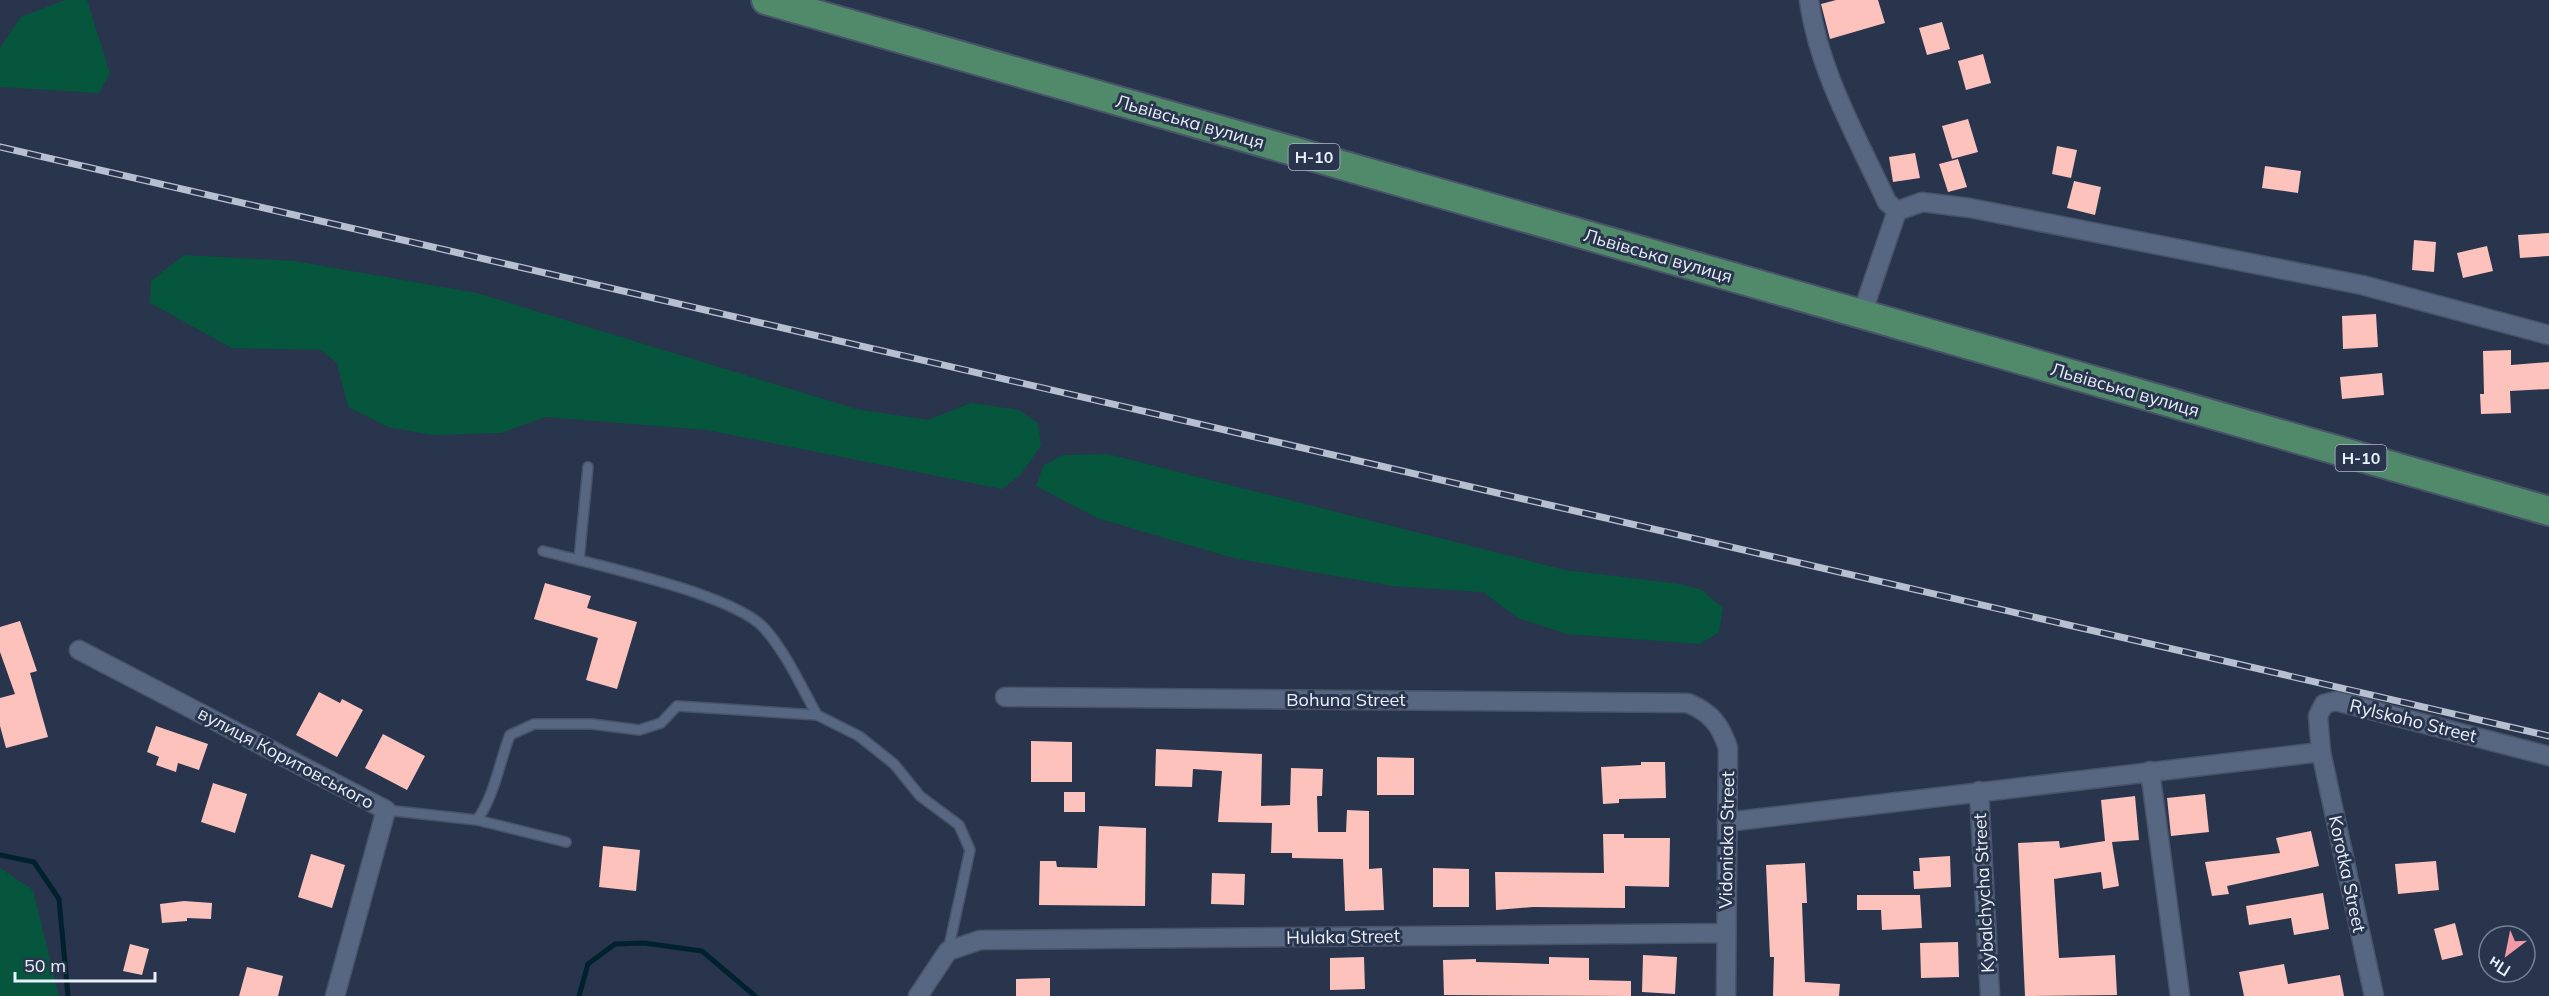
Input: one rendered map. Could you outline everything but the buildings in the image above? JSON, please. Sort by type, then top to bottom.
[{"type":"main road","name":"Львівська вулиця","points":[[766,0],[2549,511]]},
{"type":"street","points":[[1809,0],[1814,34],[1832,82],[1887,202],[1897,211]]},
{"type":"street","points":[[1897,211],[1922,202],[1970,208],[2362,285],[2549,335]]},
{"type":"street","points":[[1862,314],[1897,211]]},
{"type":"street","name":"вулиця Коритовського","points":[[78,650],[386,810],[335,996]]},
{"type":"street","name":"Bohuna Street","points":[[1005,697],[1688,703]]},
{"type":"street","name":"Rylskoho Street","points":[[2321,752],[2318,716],[2324,704],[2336,701],[2549,756]]},
{"type":"street","name":"Vidoniaka Street","points":[[1688,703],[1715,718],[1728,748],[1726,996]]},
{"type":"street","points":[[1727,822],[2321,752]]},
{"type":"street","name":"Korotka Street","points":[[2321,752],[2374,996]]},
{"type":"street","points":[[2150,771],[2180,996]]},
{"type":"street","name":"Kybalchycha Street","points":[[1978,791],[1990,996]]},
{"type":"street","name":"Hulaka Street","points":[[955,949],[980,940],[1726,933]]},
{"type":"street","points":[[918,996],[955,949]]},
{"type":"lane","points":[[579,560],[588,467]]},
{"type":"lane","points":[[543,551],[648,578],[730,605],[748,614],[764,627],[776,644],[817,715]]},
{"type":"lane","points":[[477,820],[490,803],[498,767],[510,735],[534,724],[592,724],[639,730],[661,723],[677,706],[817,715],[859,736],[894,764],[920,796],[959,825],[966,836],[970,850],[955,949]]},
{"type":"lane","points":[[386,810],[477,820],[566,842]]},
{"type":"green space","points":[[65,0],[87,0],[110,74],[99,93],[0,87],[0,48],[21,17]]},
{"type":"green space","points":[[184,255],[294,261],[477,293],[856,409],[928,420],[971,403],[1019,410],[1038,423],[1041,446],[1020,475],[1002,489],[707,430],[546,417],[501,433],[432,435],[388,427],[348,407],[337,363],[321,350],[232,348],[150,303],[151,281]]},
{"type":"green space","points":[[1108,454],[1565,570],[1680,584],[1702,590],[1723,608],[1719,632],[1700,644],[1567,634],[1518,618],[1483,592],[1392,586],[1233,558],[1097,518],[1036,486],[1044,465],[1063,455]]},
{"type":"green space","points":[[0,868],[33,890],[59,996],[0,996]]},
{"type":"waterway","points":[[0,855],[34,862],[59,899],[68,996]]},
{"type":"waterway","points":[[579,996],[588,964],[615,944],[644,943],[702,951],[755,996]]},
{"type":"railway","points":[[0,147],[2549,736]]}]
